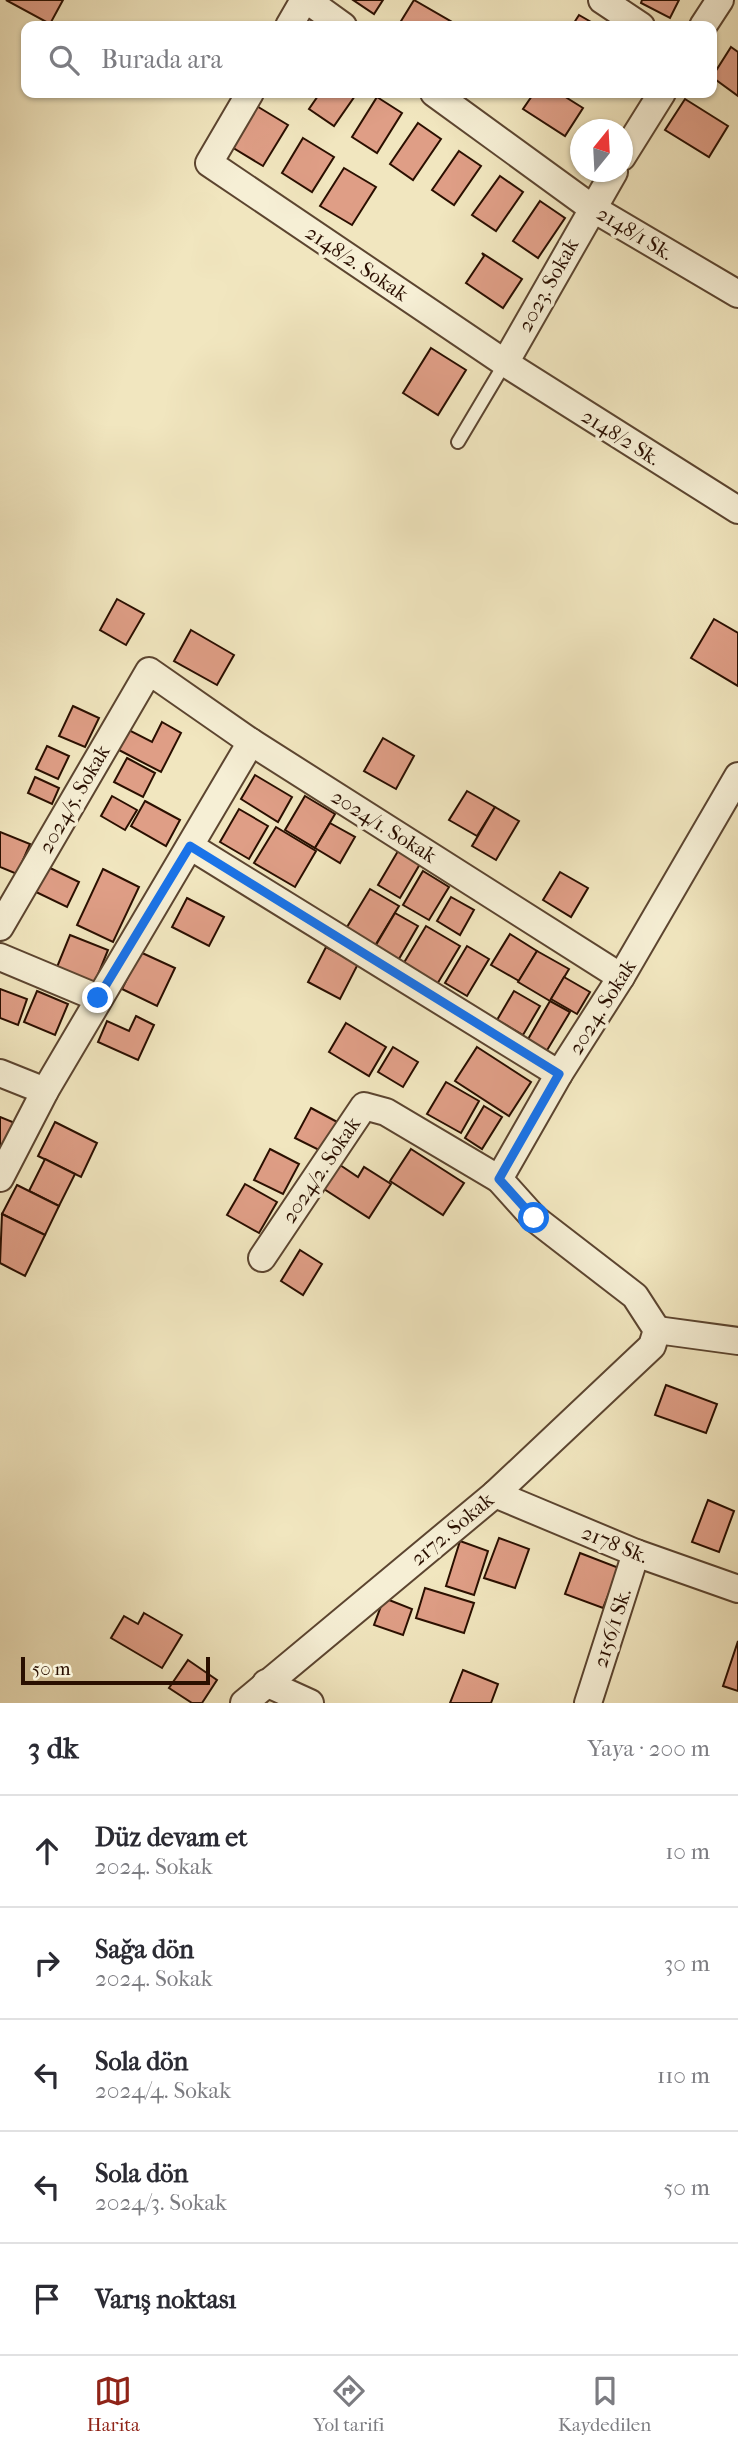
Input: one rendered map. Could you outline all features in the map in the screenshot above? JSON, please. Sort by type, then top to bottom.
[{"type":"street","points":[[292,21],[305,0],[336,21]]},
{"type":"street","points":[[602,0],[634,21]]},
{"type":"street","points":[[706,21],[720,0]]},
{"type":"street","name":"2148/2. Sokak","points":[[247,98],[209,163],[505,363]]},
{"type":"street","name":"2148/1 Sk.","points":[[441,98],[592,208],[737,293]]},
{"type":"street","points":[[633,139],[659,98]]},
{"type":"street","name":"2023. Sokak","points":[[505,363],[608,182]]},
{"type":"street","name":"2148/2 Sk.","points":[[505,363],[738,510]]},
{"type":"street","name":"2024/1. Sokak","points":[[149,671],[251,742],[621,977]]},
{"type":"street","name":"2024/5. Sokak","points":[[0,928],[149,671]]},
{"type":"street","points":[[2,1170],[98,998],[251,742]]},
{"type":"street","name":"2024. Sokak","points":[[499,1179],[738,776]]},
{"type":"street","points":[[190,846],[559,1074]]},
{"type":"street","points":[[0,957],[98,998]]},
{"type":"street","points":[[0,1073],[45,1091]]},
{"type":"street","name":"2024/2. Sokak","points":[[261,1258],[364,1106],[386,1112],[499,1179]]},
{"type":"street","points":[[499,1179],[534,1218],[635,1296],[654,1338],[738,1341]]},
{"type":"street","name":"2172. Sokak","points":[[244,1703],[495,1494],[654,1338]]},
{"type":"street","name":"2178 Sk.","points":[[495,1494],[636,1553],[738,1589]]},
{"type":"street","name":"2156/1 Sk.","points":[[588,1703],[636,1553]]},
{"type":"street","points":[[266,1683],[310,1703]]},
{"type":"lane","points":[[458,442],[505,363]]},
{"type":"building","points":[[6,0],[63,0],[52,21],[44,21]]},
{"type":"building","points":[[353,0],[383,0],[374,14]]},
{"type":"building","points":[[414,0],[450,21],[401,21]]},
{"type":"building","points":[[642,0],[679,0],[670,18],[641,3]]},
{"type":"building","points":[[579,15],[589,21],[575,21]]},
{"type":"building","points":[[731,47],[738,52],[738,96],[717,81],[717,69]]},
{"type":"building","points":[[317,98],[354,98],[334,126],[309,109]]},
{"type":"building","points":[[376,98],[402,113],[377,153],[352,137]]},
{"type":"building","points":[[531,98],[567,98],[583,108],[576,119],[570,119],[570,128],[565,136],[523,109]]},
{"type":"building","points":[[685,99],[728,126],[709,157],[665,130]]},
{"type":"building","points":[[255,105],[288,125],[263,166],[230,146]]},
{"type":"building","points":[[418,123],[441,139],[413,180],[390,164]]},
{"type":"building","points":[[303,138],[334,157],[312,192],[282,173]]},
{"type":"building","points":[[459,151],[481,166],[454,205],[432,190]]},
{"type":"building","points":[[344,168],[376,187],[352,225],[320,206]]},
{"type":"building","points":[[500,176],[523,192],[496,231],[472,215]]},
{"type":"building","points":[[540,201],[565,218],[538,258],[513,241]]},
{"type":"building","points":[[482,253],[522,279],[503,308],[466,283],[484,256]]},
{"type":"building","points":[[431,348],[466,370],[438,415],[403,393]]},
{"type":"building","points":[[117,599],[144,614],[126,645],[100,630]]},
{"type":"building","points":[[714,619],[738,633],[738,686],[691,658]]},
{"type":"building","points":[[191,630],[234,655],[217,685],[174,661]]},
{"type":"building","points":[[73,706],[99,718],[85,747],[59,736]]},
{"type":"building","points":[[162,722],[181,733],[161,772],[117,749],[127,729],[152,742]]},
{"type":"building","points":[[383,738],[414,756],[396,789],[364,771]]},
{"type":"building","points":[[47,746],[69,756],[58,779],[36,769]]},
{"type":"building","points":[[127,758],[155,773],[143,797],[114,782]]},
{"type":"building","points":[[255,775],[292,797],[278,822],[241,799]]},
{"type":"building","points":[[35,777],[59,788],[52,804],[28,793]]},
{"type":"building","points":[[467,791],[495,807],[477,836],[449,820]]},
{"type":"building","points":[[112,796],[137,810],[125,830],[101,816]]},
{"type":"building","points":[[305,796],[335,814],[315,848],[285,830]]},
{"type":"building","points":[[145,801],[180,820],[166,846],[131,826]]},
{"type":"building","points":[[495,807],[519,821],[496,860],[472,846]]},
{"type":"building","points":[[239,809],[268,826],[249,859],[220,842]]},
{"type":"building","points":[[330,823],[355,837],[340,863],[315,848]]},
{"type":"building","points":[[276,827],[316,851],[295,887],[254,863]]},
{"type":"building","points":[[0,832],[30,844],[17,874],[0,867]]},
{"type":"building","points":[[398,851],[420,864],[400,898],[378,885]]},
{"type":"building","points":[[48,867],[79,882],[67,907],[36,892]]},
{"type":"building","points":[[103,869],[139,887],[113,942],[77,925]]},
{"type":"building","points":[[423,871],[449,887],[429,920],[403,905]]},
{"type":"building","points":[[560,872],[588,888],[571,917],[543,900]]},
{"type":"building","points":[[370,889],[399,906],[373,949],[344,932]]},
{"type":"building","points":[[451,897],[474,910],[460,935],[437,921]]},
{"type":"building","points":[[187,898],[224,917],[209,946],[172,927]]},
{"type":"building","points":[[395,913],[418,926],[396,964],[373,950]]},
{"type":"building","points":[[426,926],[460,946],[436,986],[402,966]]},
{"type":"building","points":[[510,934],[537,951],[519,981],[491,965]]},
{"type":"building","points":[[70,935],[108,950],[93,987],[55,972]]},
{"type":"building","points":[[467,946],[489,959],[467,996],[445,983]]},
{"type":"building","points":[[326,947],[358,964],[340,999],[308,982]]},
{"type":"building","points":[[537,951],[569,969],[550,1001],[518,982]]},
{"type":"building","points":[[140,952],[175,968],[157,1006],[122,989]]},
{"type":"building","points":[[564,977],[590,992],[577,1014],[551,999]]},
{"type":"building","points":[[0,989],[27,999],[18,1025],[0,1018]]},
{"type":"building","points":[[37,991],[68,1004],[55,1035],[24,1022]]},
{"type":"building","points":[[514,991],[540,1006],[523,1035],[497,1020]]},
{"type":"building","points":[[550,1001],[570,1012],[546,1052],[527,1041]]},
{"type":"building","points":[[136,1016],[154,1025],[138,1060],[98,1042],[107,1021],[129,1031]]},
{"type":"building","points":[[346,1023],[386,1047],[369,1076],[329,1052]]},
{"type":"building","points":[[393,1047],[418,1062],[403,1087],[378,1072]]},
{"type":"building","points":[[477,1047],[531,1082],[509,1116],[455,1081]]},
{"type":"building","points":[[446,1082],[479,1101],[461,1133],[427,1114]]},
{"type":"building","points":[[484,1106],[502,1117],[482,1149],[465,1138]]},
{"type":"building","points":[[311,1108],[341,1124],[325,1153],[295,1138]]},
{"type":"building","points":[[0,1117],[15,1123],[0,1153]]},
{"type":"building","points":[[55,1122],[97,1143],[81,1177],[38,1156]]},
{"type":"building","points":[[270,1149],[299,1164],[283,1194],[254,1180]]},
{"type":"building","points":[[411,1149],[464,1183],[443,1215],[390,1181]]},
{"type":"building","points":[[45,1159],[75,1174],[59,1206],[29,1191]]},
{"type":"building","points":[[340,1165],[358,1177],[364,1167],[391,1184],[369,1218],[324,1189]]},
{"type":"building","points":[[245,1184],[277,1202],[259,1233],[227,1215]]},
{"type":"building","points":[[17,1185],[59,1206],[45,1235],[2,1214]]},
{"type":"building","points":[[2,1214],[45,1235],[25,1276],[0,1263]]},
{"type":"building","points":[[300,1250],[322,1264],[303,1295],[281,1281]]},
{"type":"building","points":[[666,1385],[717,1404],[706,1433],[655,1415]]},
{"type":"building","points":[[708,1500],[734,1511],[719,1552],[692,1542]]},
{"type":"building","points":[[499,1538],[529,1549],[515,1588],[484,1578]]},
{"type":"building","points":[[460,1541],[488,1551],[474,1595],[446,1586]]},
{"type":"building","points":[[580,1553],[619,1568],[603,1608],[565,1594]]},
{"type":"building","points":[[425,1588],[474,1603],[464,1633],[416,1618]]},
{"type":"building","points":[[384,1598],[412,1609],[403,1635],[374,1625]]},
{"type":"building","points":[[144,1613],[182,1635],[162,1668],[111,1638],[124,1616],[138,1624]]},
{"type":"building","points":[[738,1641],[738,1691],[723,1686]]},
{"type":"building","points":[[188,1660],[217,1680],[202,1703],[192,1703],[169,1688]]},
{"type":"building","points":[[463,1670],[498,1684],[491,1703],[450,1703]]},
{"type":"route","points":[[98,998],[190,846],[559,1074],[499,1179],[534,1218]]}]
